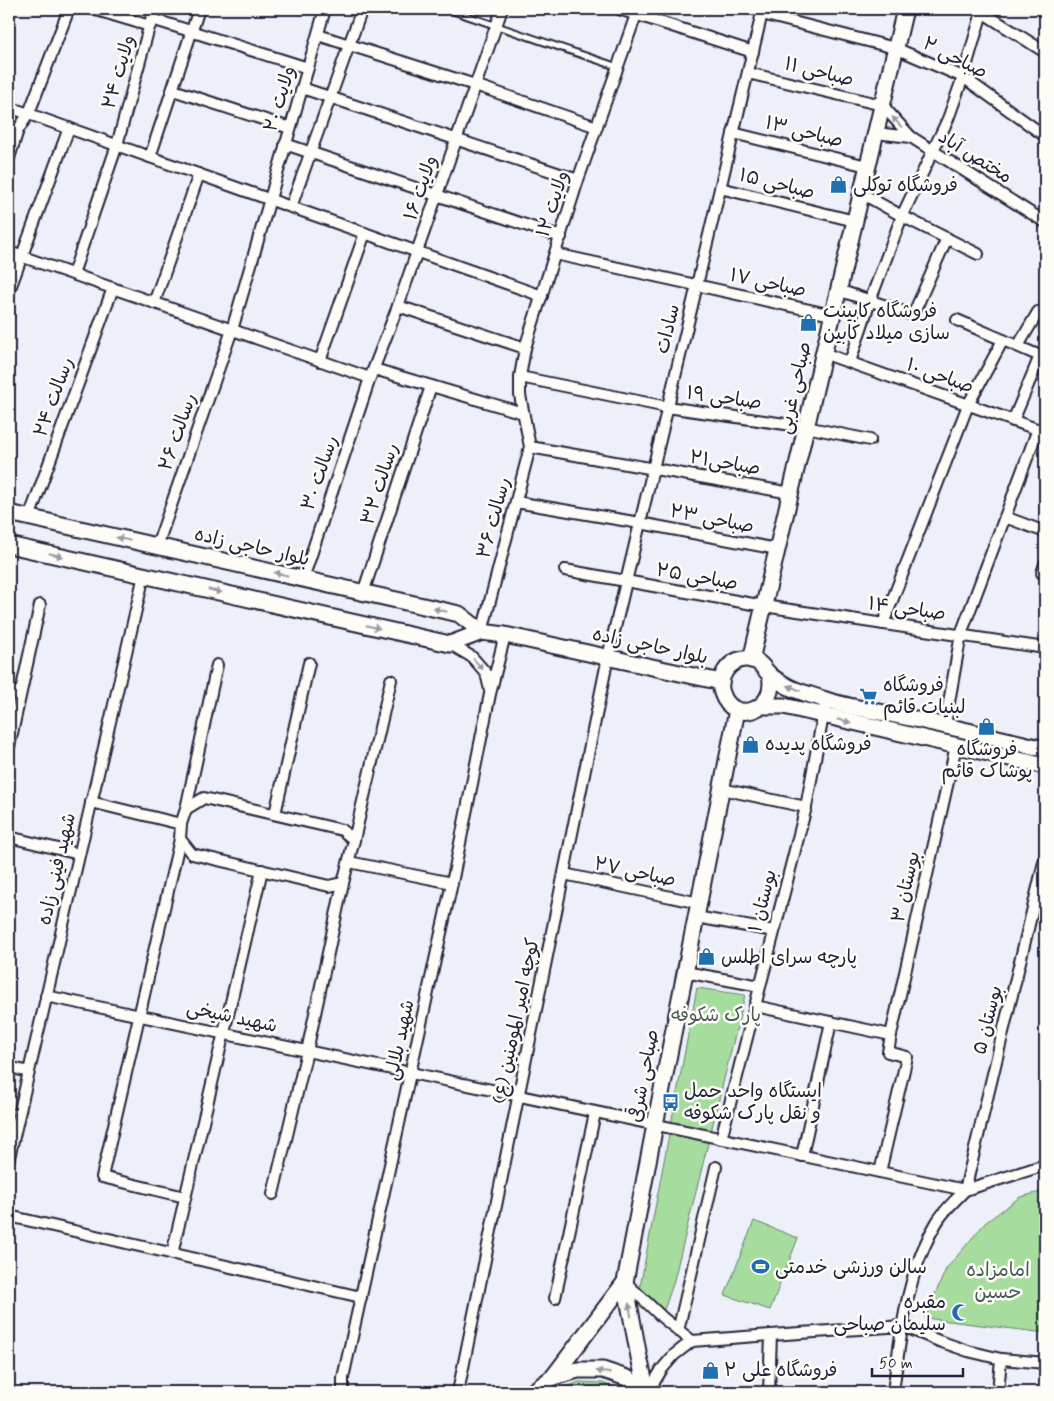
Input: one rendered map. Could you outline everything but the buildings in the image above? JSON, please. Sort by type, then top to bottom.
[{"type":"street","points":[[9,158],[18,130],[29,113],[69,9]]},
{"type":"street","points":[[93,9],[152,18],[308,68]]},
{"type":"street","points":[[150,157],[199,9]]},
{"type":"street","name":"ولایت ۲۰","points":[[232,330],[325,9]]},
{"type":"street","points":[[291,207],[362,9]]},
{"type":"street","name":"ولایت ۱۶","points":[[372,374],[398,306],[502,9]]},
{"type":"street","points":[[620,9],[637,12],[753,52]]},
{"type":"street","name":"صباحی غربی","points":[[751,660],[905,9]]},
{"type":"street","points":[[850,362],[870,301],[902,216],[948,119],[983,10],[1045,52]]},
{"type":"street","name":"صباحی ۲","points":[[763,11],[895,48],[963,77],[1045,136]]},
{"type":"street","name":"سادات","points":[[608,657],[763,11]]},
{"type":"street","name":"ولایت ۱۲","points":[[523,413],[520,377],[525,348],[578,180],[637,12]]},
{"type":"street","name":"ولایت ۲۴","points":[[73,274],[117,145],[152,18]]},
{"type":"street","points":[[318,35],[475,85],[597,127]]},
{"type":"street","name":"صباحی ۱۱","points":[[748,73],[882,105]]},
{"type":"street","points":[[302,88],[578,180]]},
{"type":"street","points":[[173,90],[290,128]]},
{"type":"street","points":[[882,105],[911,137]]},
{"type":"street","points":[[9,107],[542,296]]},
{"type":"street","points":[[9,291],[69,128]]},
{"type":"street","points":[[875,132],[911,137]]},
{"type":"street","name":"صباحی ۱۳","points":[[733,133],[868,166]]},
{"type":"street","name":"مختص آباد","points":[[911,137],[1045,222]]},
{"type":"street","points":[[285,144],[561,237]]},
{"type":"street","points":[[154,303],[199,174]]},
{"type":"street","name":"صباحی ۱۵","points":[[720,188],[854,221]]},
{"type":"street","points":[[861,193],[978,254]]},
{"type":"street","points":[[320,361],[365,233]]},
{"type":"street","points":[[838,290],[913,315],[947,238]]},
{"type":"street","points":[[9,252],[320,361],[431,386],[523,413]]},
{"type":"street","name":"صباحی ۱۷","points":[[555,254],[832,315]]},
{"type":"street","name":"رسالت ۲۴","points":[[29,518],[113,288]]},
{"type":"street","points":[[398,306],[525,348]]},
{"type":"street","points":[[1018,346],[1038,312],[1045,315]]},
{"type":"street","points":[[957,320],[1040,356],[1013,421]]},
{"type":"street","name":"رسالت ۲۶","points":[[157,546],[232,330]]},
{"type":"street","points":[[883,624],[968,405],[1003,340]]},
{"type":"street","name":"صباحی ۱۰","points":[[824,353],[1042,431]]},
{"type":"street","name":"رسالت ۳۰","points":[[303,579],[372,374]]},
{"type":"street","name":"صباحی ۱۹","points":[[520,377],[668,407],[806,427],[870,440]]},
{"type":"street","name":"رسالت ۳۲","points":[[363,593],[431,386]]},
{"type":"street","name":"رسالت ۳۶","points":[[482,632],[530,447],[523,413]]},
{"type":"street","points":[[945,726],[961,634],[1005,517],[1042,431]]},
{"type":"street","name":"صباحی۲۱","points":[[530,447],[790,493]]},
{"type":"street","name":"صباحی ۲۳","points":[[516,502],[777,549]]},
{"type":"street","name":"بلوار حاجی زاده","points":[[9,513],[459,614],[482,632]]},
{"type":"street","points":[[1005,517],[1045,532]]},
{"type":"street","points":[[9,545],[142,582],[450,644],[472,657],[486,673],[490,694]]},
{"type":"street","name":"صباحی ۲۵","points":[[565,570],[764,606]]},
{"type":"street","name":"شهید فینی زاده","points":[[9,1158],[142,582]]},
{"type":"street","points":[[9,748],[40,605]]},
{"type":"street","name":"صباحی ۱۴","points":[[764,606],[1045,648]]},
{"type":"street","name":"بلوار حاجی زاده","points":[[450,644],[482,632],[504,634],[721,682]]},
{"type":"street","name":"شهید بلالی","points":[[343,1392],[343,1378],[452,882],[504,634]]},
{"type":"street","name":"کوچه امیر المومنین (ع)","points":[[458,1392],[608,657]]},
{"type":"street","points":[[743,659],[751,660],[759,663],[770,675],[772,683],[768,699],[762,706],[754,710],[738,710],[724,698],[721,690],[723,674],[735,662],[743,659]]},
{"type":"street","points":[[275,814],[309,663]]},
{"type":"street","points":[[185,1197],[102,1177],[180,839],[217,664]]},
{"type":"street","points":[[770,675],[789,687],[826,700],[1045,749]]},
{"type":"street","points":[[273,1194],[391,680]]},
{"type":"street","points":[[9,691],[20,694]]},
{"type":"street","name":"بوستان ۱","points":[[722,1139],[806,807],[826,700]]},
{"type":"street","points":[[762,706],[784,706],[1045,766]]},
{"type":"street","name":"صباحی شرقی","points":[[647,1392],[625,1282],[654,1126],[738,710]]},
{"type":"street","name":"بوستان ۳","points":[[890,1035],[956,746]]},
{"type":"street","points":[[722,789],[806,807]]},
{"type":"street","points":[[186,809],[204,798],[342,830],[354,840]]},
{"type":"street","points":[[91,802],[182,824]]},
{"type":"street","points":[[9,837],[79,854]]},
{"type":"street","points":[[180,839],[192,854],[329,886],[344,883]]},
{"type":"street","name":"بوستان ۵","points":[[965,1190],[1045,858]]},
{"type":"street","points":[[349,862],[452,882]]},
{"type":"street","points":[[172,1254],[262,870]]},
{"type":"street","name":"صباحی ۲۷","points":[[564,874],[774,931]]},
{"type":"street","points":[[685,972],[760,986]]},
{"type":"street","name":"شهید شیخی","points":[[46,996],[654,1126],[965,1190]]},
{"type":"street","points":[[755,1006],[890,1035],[888,1052],[907,1058],[880,1172]]},
{"type":"street","points":[[802,1156],[831,1022]]},
{"type":"street","points":[[9,1067],[29,1072]]},
{"type":"street","points":[[555,1298],[595,1113]]},
{"type":"street","points":[[893,1392],[909,1289],[924,1246],[938,1220],[965,1190],[1045,1165]]},
{"type":"street","points":[[678,1331],[716,1167]]},
{"type":"street","points":[[9,1216],[361,1297]]},
{"type":"street","points":[[553,1378],[625,1282],[663,1318],[692,1341]]},
{"type":"street","points":[[532,1392],[553,1378],[578,1370],[603,1370],[627,1378],[647,1392],[674,1355],[692,1341],[903,1326],[968,1351],[1001,1359],[1045,1363]]},
{"type":"street","points":[[769,1392],[770,1336]]},
{"type":"street","points":[[998,1392],[1001,1359]]},
{"type":"street","points":[[338,1392],[343,1378]]},
{"type":"lane","points":[[447,9],[618,67]]},
{"type":"green space","name":"پارک شکوفه","points":[[697,988],[745,995],[673,1284],[664,1310],[640,1287]]},
{"type":"green space","name":"امامزاده حسین","points":[[1045,1191],[1045,1333],[925,1318],[946,1269],[985,1223],[1020,1197]]},
{"type":"green space","name":"سالن ورزشی خدمتی","points":[[754,1221],[798,1238],[770,1310],[725,1295]]},
{"type":"green space","points":[[579,1382],[603,1383],[624,1392],[553,1392]]},
{"type":"place","name":"فروشگاه توکلی","points":[[839,185]]},
{"type":"place","name":"فروشگاه کابینت سازی میلاد کابین","points":[[809,322]]},
{"type":"place","name":"فروشگاه لبنیات قائم","points":[[869,696]]},
{"type":"place","name":"فروشگاه پوشاک قائم","points":[[987,726]]},
{"type":"place","name":"فروشگاه پدیده","points":[[751,744]]},
{"type":"place","name":"پارچه سرای اطلس","points":[[707,957]]},
{"type":"place","name":"ایستگاه واحد حمل و نقل پارک شکوفه","points":[[670,1102]]},
{"type":"place","name":"سالن ورزشی خدمتی","points":[[761,1267]]},
{"type":"place","name":"مقبره سلیمان صباحی","points":[[960,1313]]},
{"type":"place","name":"فروشگاه علی ۲","points":[[710,1370]]}]
